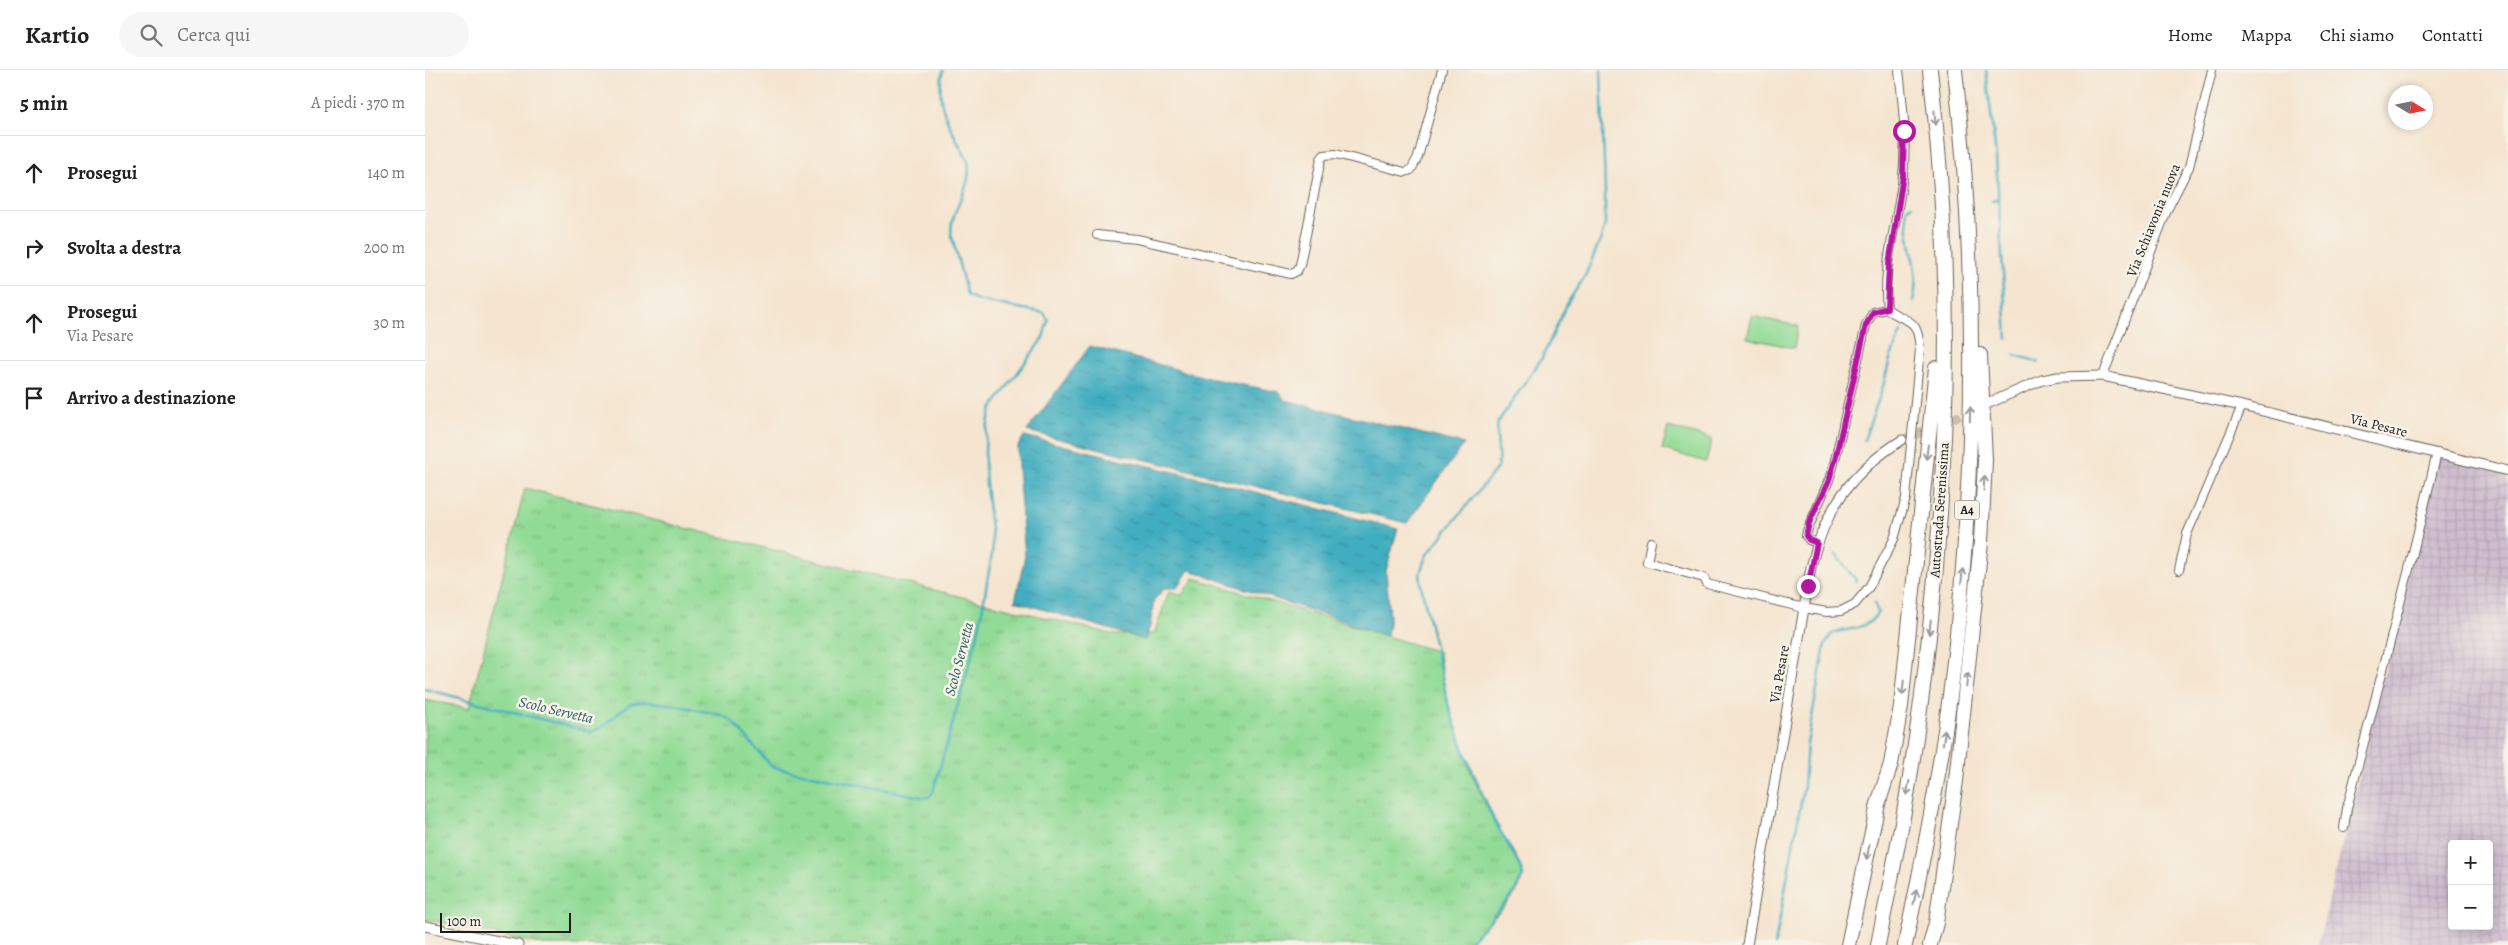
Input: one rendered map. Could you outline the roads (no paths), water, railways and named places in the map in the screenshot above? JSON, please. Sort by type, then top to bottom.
[{"type":"highway","name":"Autostrada Serenissima","points":[[1877,945],[1911,772],[1937,561],[1943,450],[1945,263],[1943,213],[1930,70]]},
{"type":"highway","name":"Autostrada Serenissima","points":[[1905,945],[1937,779],[1951,688],[1963,566],[1970,454],[1971,378],[1968,226],[1962,130],[1955,70]]},
{"type":"highway","points":[[1930,945],[1936,923],[1957,781],[1981,542],[1985,460],[1979,300],[1977,262],[1968,226]]},
{"type":"highway","points":[[1848,945],[1878,804],[1891,764],[1901,706],[1937,361],[1937,288],[1945,263]]},
{"type":"street","points":[[1097,235],[1137,239],[1291,274],[1297,271],[1300,265],[1321,159],[1325,155],[1336,154],[1405,172],[1411,170],[1418,157],[1442,70]]},
{"type":"street","points":[[1887,308],[1889,264],[1905,154],[1899,70]]},
{"type":"street","name":"Via Schiavonia nuova","points":[[2103,376],[2167,210],[2189,167],[2212,70]]},
{"type":"street","points":[[1651,542],[1647,562],[1704,578],[1707,584],[1804,608],[1841,611],[1855,604],[1869,587],[1894,539],[1906,498],[1920,349],[1919,334],[1910,320],[1887,308],[1873,312],[1866,325],[1831,474],[1807,531],[1806,536],[1809,540],[1817,543]]},
{"type":"street","name":"Via Pesare","points":[[1989,403],[2042,380],[2057,377],[2103,376],[2242,406],[2508,472]]},
{"type":"street","points":[[2179,570],[2187,534],[2242,406]]},
{"type":"street","name":"Via Pesare","points":[[1747,945],[1804,608],[1817,543],[1831,508],[1845,489],[1885,450],[1902,440]]},
{"type":"street","points":[[2344,828],[2347,808],[2411,566],[2437,453]]},
{"type":"street","points":[[425,926],[518,945]]},
{"type":"water","points":[[1090,346],[1209,378],[1279,392],[1285,400],[1464,444],[1407,523],[1027,431]]},
{"type":"water","points":[[1024,436],[1216,482],[1398,529],[1386,571],[1390,617],[1387,636],[1189,570],[1177,588],[1165,588],[1154,600],[1150,626],[1145,640],[1015,601],[1025,556],[1018,468],[1018,446]]},
{"type":"waterway","name":"Scolo Servetta","points":[[425,689],[591,732],[602,727],[629,705],[637,703],[670,704],[714,713],[732,721],[772,767],[929,797],[933,792],[978,634],[992,554],[985,460],[986,433],[989,420],[992,408],[1043,338],[1048,320],[1044,313],[977,300],[967,295],[951,233],[954,215],[967,181],[969,172],[968,162],[951,129],[943,108],[941,96],[943,70]]},
{"type":"waterway","points":[[1467,945],[1513,895],[1523,876],[1519,864],[1494,820],[1466,756],[1449,707],[1422,590],[1420,573],[1426,556],[1498,467],[1498,422],[1542,358],[1568,302],[1585,276],[1600,241],[1605,225],[1601,70]]},
{"type":"waterway","points":[[1986,70],[1996,157],[2007,339]]},
{"type":"waterway","points":[[1992,201],[1999,200]]},
{"type":"waterway","points":[[1912,205],[1907,208],[1907,220],[1915,278],[1913,301]]},
{"type":"waterway","points":[[1864,440],[1882,390],[1890,359],[1901,332]]},
{"type":"waterway","points":[[2015,355],[2039,362]]},
{"type":"waterway","points":[[1835,554],[1857,581]]},
{"type":"waterway","points":[[1775,945],[1804,786],[1807,744],[1825,645],[1832,634],[1857,628],[1874,618],[1878,612],[1874,603]]},
{"type":"tunnel","points":[[1902,440],[1973,410]]}]
